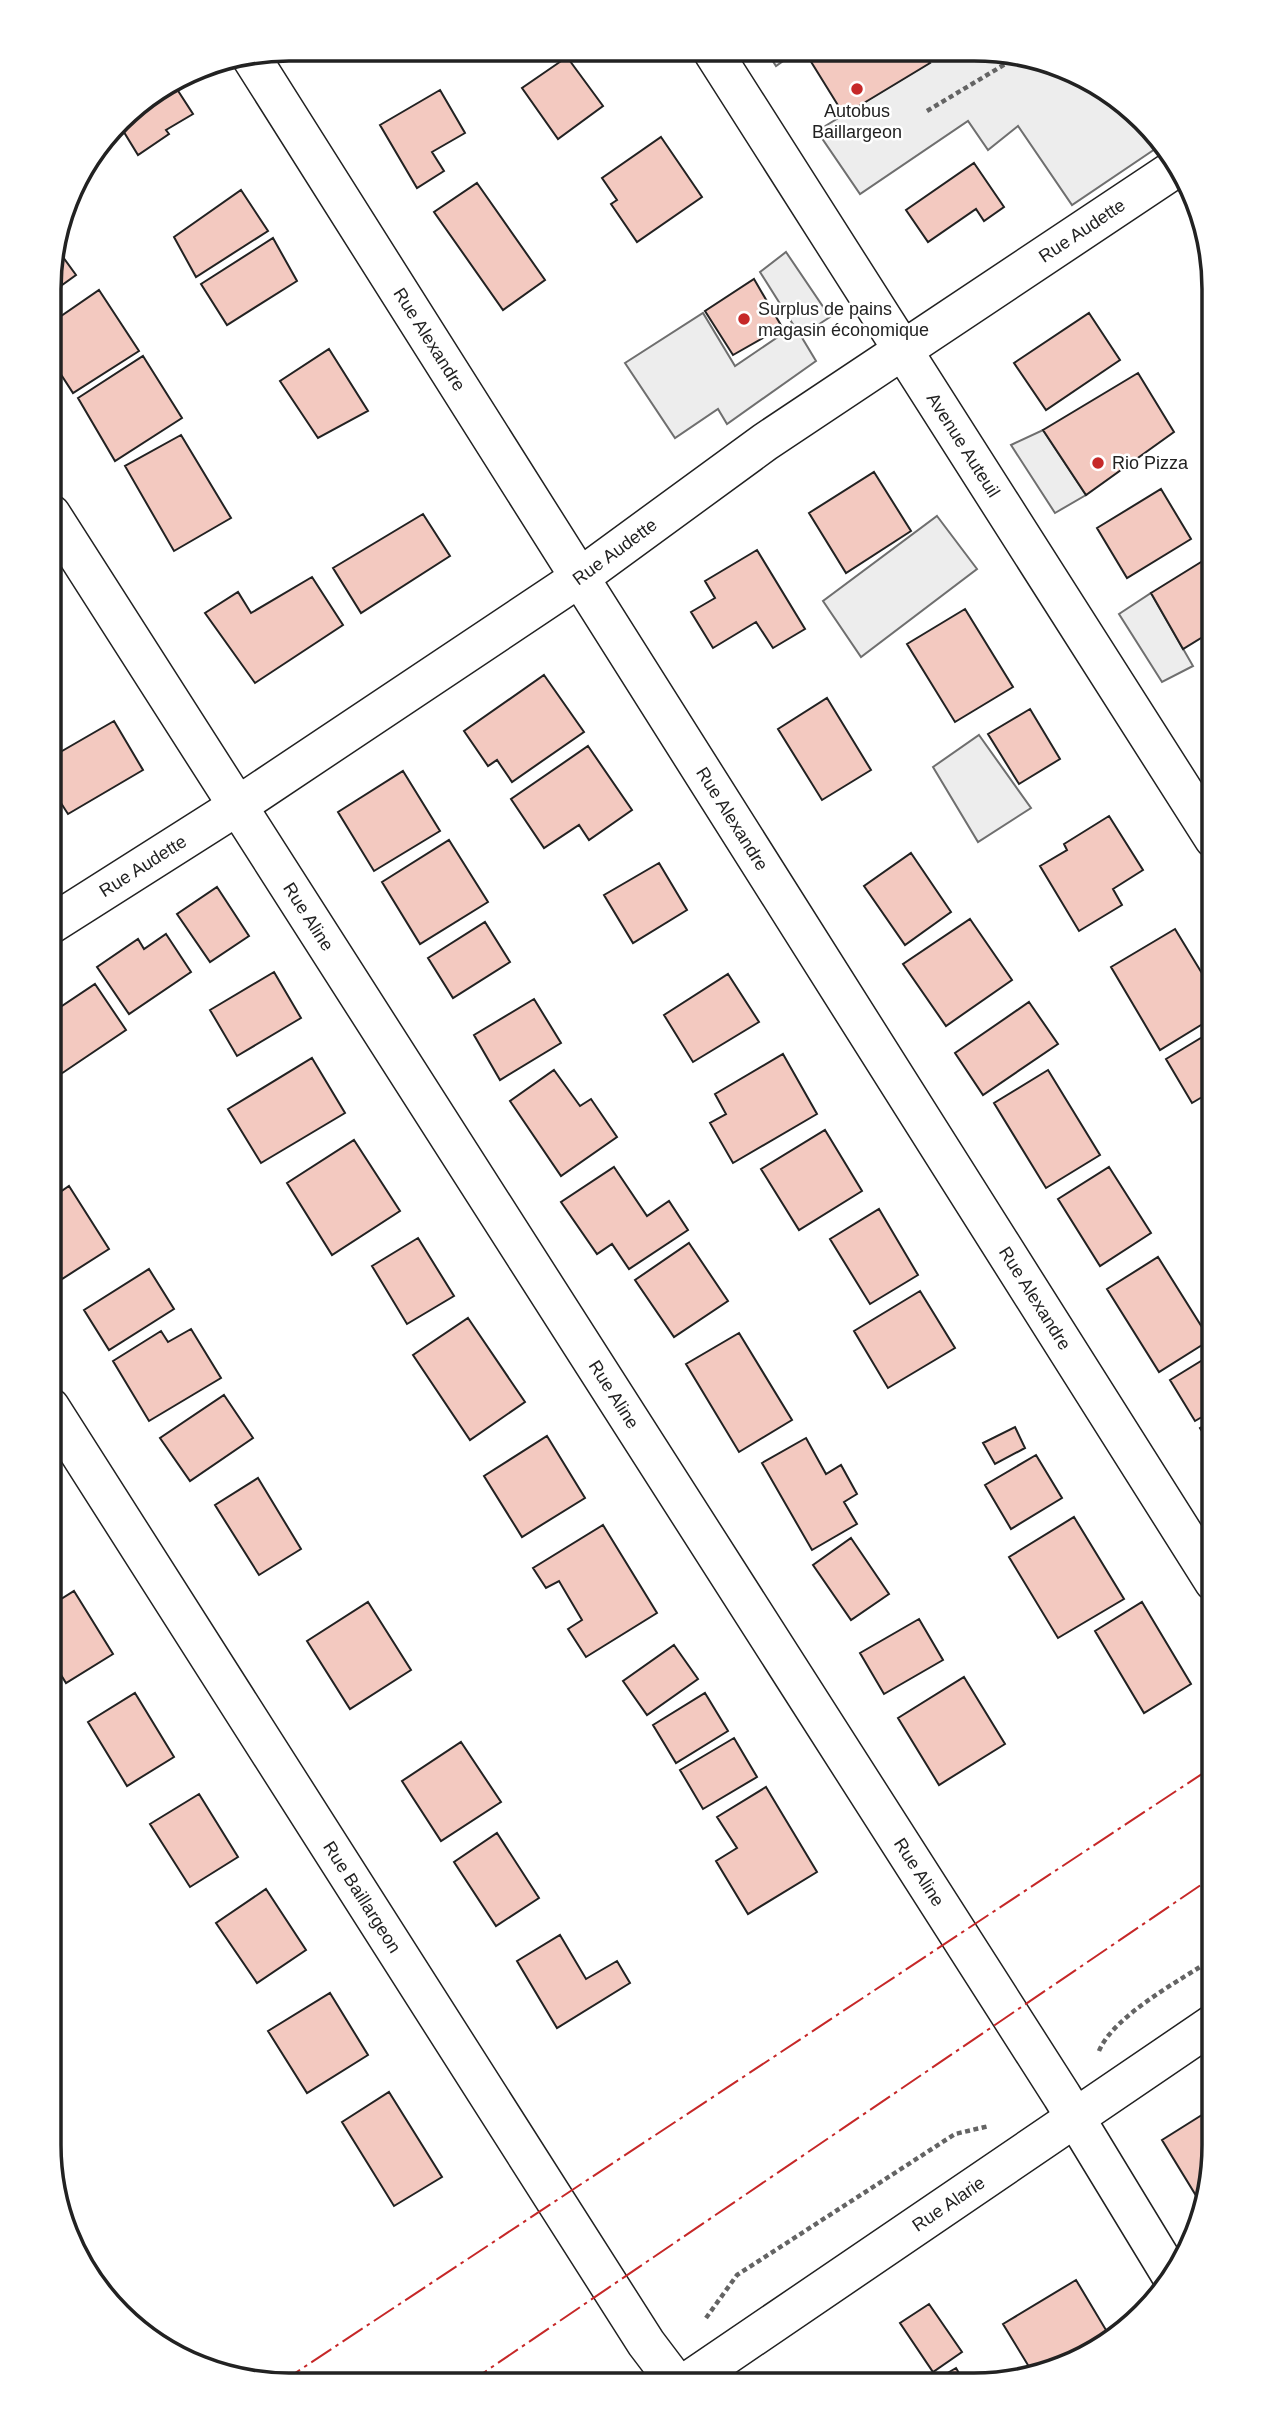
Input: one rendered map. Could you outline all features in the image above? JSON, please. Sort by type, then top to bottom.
[{"type":"street","name":"Avenue Auteuil","points":[[718,61],[1202,820]]},
{"type":"street","name":"Rue Alexandre","points":[[255,64],[1201,1562]]},
{"type":"street","name":"Rue Audette","points":[[61,918],[236,807],[579,578],[765,442],[1169,173]]},
{"type":"street","name":"Rue Aline","points":[[61,530],[1166,2267]]},
{"type":"street","name":"Rue Baillargeon","points":[[61,1424],[672,2373]]},
{"type":"street","name":"Rue Alarie","points":[[678,2373],[1067,2108],[1201,2031]]},
{"type":"path","points":[[927,111],[1005,64]]},
{"type":"path","points":[[1067,2108],[1091,2071],[1105,2039],[1134,2012],[1201,1966]]},
{"type":"path","points":[[675,2373],[695,2333],[737,2275],[955,2134],[983,2126],[997,2127]]},
{"type":"shaded area","points":[[928,61],[989,62],[1047,73],[1100,100],[1124,118],[1153,150],[1072,205],[1018,126],[988,150],[968,121],[860,194],[817,131],[929,63]]},
{"type":"shaded area","points":[[786,252],[830,317],[801,336],[816,361],[727,424],[718,409],[675,438],[625,363],[703,313],[735,366],[794,326],[760,272]]},
{"type":"shaded area","points":[[1043,430],[1086,495],[1055,513],[1011,445]]},
{"type":"shaded area","points":[[937,516],[977,569],[861,657],[823,601]]},
{"type":"shaded area","points":[[1151,593],[1193,666],[1162,682],[1119,614]]},
{"type":"shaded area","points":[[979,735],[1031,808],[978,842],[933,767]]},
{"type":"building","points":[[561,61],[570,61],[603,106],[558,139],[522,88]]},
{"type":"building","name":"Autobus Baillargeon","points":[[811,61],[930,63],[844,115]]},
{"type":"building","points":[[178,90],[193,114],[166,130],[169,134],[138,155],[124,133],[150,108]]},
{"type":"building","points":[[440,90],[465,133],[432,152],[444,171],[417,188],[380,125]]},
{"type":"building","points":[[661,137],[702,197],[637,242],[611,204],[617,200],[602,178]]},
{"type":"building","points":[[974,163],[1004,207],[984,221],[976,209],[928,242],[906,210]]},
{"type":"building","points":[[477,183],[545,280],[503,310],[434,212]]},
{"type":"building","points":[[241,190],[268,231],[196,277],[174,237]]},
{"type":"building","points":[[273,238],[297,281],[227,325],[201,284]]},
{"type":"building","points":[[63,258],[76,275],[61,286]]},
{"type":"building","name":"Surplus de pains magasin économique","points":[[754,279],[782,327],[733,355],[705,311]]},
{"type":"building","points":[[99,290],[139,351],[73,393],[61,374],[61,316]]},
{"type":"building","points":[[1089,313],[1120,360],[1046,410],[1014,363]]},
{"type":"building","points":[[329,349],[368,411],[318,438],[280,381]]},
{"type":"building","points":[[143,356],[182,418],[115,461],[78,398]]},
{"type":"building","name":"Rio Pizza","points":[[1138,373],[1174,432],[1086,495],[1043,430]]},
{"type":"building","points":[[181,435],[231,518],[174,551],[125,466]]},
{"type":"building","points":[[874,472],[911,531],[846,573],[809,513]]},
{"type":"building","points":[[1161,489],[1191,539],[1127,578],[1097,528]]},
{"type":"building","points":[[423,514],[450,556],[361,613],[333,568]]},
{"type":"building","points":[[757,550],[805,629],[773,648],[756,622],[713,648],[691,612],[715,598],[705,581]]},
{"type":"building","points":[[1202,562],[1202,637],[1183,649],[1151,593]]},
{"type":"building","points":[[312,577],[343,625],[255,683],[205,613],[238,592],[251,613]]},
{"type":"building","points":[[965,609],[1013,687],[955,722],[907,644]]},
{"type":"building","points":[[544,675],[584,732],[512,782],[497,760],[488,766],[464,731]]},
{"type":"building","points":[[827,698],[871,770],[822,800],[778,729]]},
{"type":"building","points":[[1030,709],[1060,759],[1019,784],[988,734]]},
{"type":"building","points":[[114,721],[143,770],[68,814],[61,803],[61,752]]},
{"type":"building","points":[[588,746],[632,810],[589,840],[579,825],[544,848],[511,799]]},
{"type":"building","points":[[403,771],[440,831],[374,871],[338,812]]},
{"type":"building","points":[[1109,816],[1143,870],[1113,889],[1122,905],[1079,931],[1040,866],[1067,850],[1064,844]]},
{"type":"building","points":[[449,840],[488,902],[420,944],[382,882]]},
{"type":"building","points":[[911,853],[951,912],[905,945],[864,886]]},
{"type":"building","points":[[659,863],[687,910],[633,943],[604,895]]},
{"type":"building","points":[[217,887],[249,936],[210,962],[177,914]]},
{"type":"building","points":[[970,919],[1012,980],[946,1026],[903,964]]},
{"type":"building","points":[[485,922],[510,962],[453,998],[428,958]]},
{"type":"building","points":[[1175,929],[1202,973],[1202,1025],[1160,1050],[1111,967]]},
{"type":"building","points":[[166,934],[191,972],[129,1014],[97,967],[138,939],[144,949]]},
{"type":"building","points":[[274,972],[301,1018],[237,1056],[210,1010]]},
{"type":"building","points":[[728,974],[759,1022],[693,1062],[664,1015]]},
{"type":"building","points":[[95,984],[126,1030],[61,1074],[61,1007]]},
{"type":"building","points":[[534,999],[561,1043],[500,1080],[474,1035]]},
{"type":"building","points":[[1029,1002],[1058,1044],[983,1095],[955,1053]]},
{"type":"building","points":[[1202,1037],[1202,1097],[1192,1103],[1166,1059]]},
{"type":"building","points":[[783,1054],[817,1114],[733,1163],[710,1123],[726,1114],[715,1094]]},
{"type":"building","points":[[312,1058],[345,1113],[261,1163],[228,1109]]},
{"type":"building","points":[[554,1070],[580,1106],[591,1099],[617,1137],[561,1176],[510,1101]]},
{"type":"building","points":[[1048,1070],[1100,1155],[1046,1188],[994,1103]]},
{"type":"building","points":[[825,1130],[862,1191],[799,1230],[761,1169]]},
{"type":"building","points":[[354,1140],[400,1211],[332,1255],[287,1183]]},
{"type":"building","points":[[614,1167],[647,1216],[669,1201],[688,1230],[629,1269],[612,1244],[597,1254],[561,1202]]},
{"type":"building","points":[[1109,1167],[1151,1233],[1100,1266],[1058,1199]]},
{"type":"building","points":[[69,1186],[109,1249],[62,1279],[61,1277],[61,1191]]},
{"type":"building","points":[[879,1209],[918,1275],[870,1304],[830,1239]]},
{"type":"building","points":[[418,1238],[454,1296],[407,1324],[372,1266]]},
{"type":"building","points":[[689,1243],[728,1301],[674,1337],[635,1280]]},
{"type":"building","points":[[1158,1257],[1201,1326],[1201,1345],[1159,1372],[1107,1289]]},
{"type":"building","points":[[149,1269],[174,1309],[109,1350],[84,1310]]},
{"type":"building","points":[[920,1291],[955,1348],[888,1388],[854,1331]]},
{"type":"building","points":[[468,1318],[525,1402],[470,1440],[413,1355]]},
{"type":"building","points":[[191,1329],[221,1378],[149,1421],[113,1361],[161,1331],[168,1342]]},
{"type":"building","points":[[739,1333],[792,1420],[739,1452],[686,1364]]},
{"type":"building","points":[[1201,1361],[1201,1417],[1195,1421],[1170,1380]]},
{"type":"building","points":[[224,1395],[253,1438],[190,1481],[160,1438]]},
{"type":"building","points":[[1015,1427],[1025,1448],[995,1464],[983,1443]]},
{"type":"building","points":[[547,1436],[585,1498],[522,1537],[484,1476]]},
{"type":"building","points":[[806,1438],[826,1474],[841,1465],[857,1494],[844,1502],[857,1524],[812,1550],[762,1463]]},
{"type":"building","points":[[1036,1455],[1062,1498],[1011,1529],[985,1485]]},
{"type":"building","points":[[258,1478],[301,1549],[259,1575],[215,1505]]},
{"type":"building","points":[[1074,1517],[1124,1599],[1058,1638],[1009,1557]]},
{"type":"building","points":[[603,1525],[657,1613],[586,1657],[568,1629],[582,1620],[559,1581],[546,1588],[533,1568]]},
{"type":"building","points":[[851,1538],[889,1594],[851,1620],[813,1565]]},
{"type":"building","points":[[74,1591],[113,1654],[66,1683],[61,1675],[61,1599]]},
{"type":"building","points":[[368,1602],[411,1670],[350,1709],[307,1641]]},
{"type":"building","points":[[1142,1602],[1191,1684],[1144,1713],[1095,1631]]},
{"type":"building","points":[[919,1619],[943,1660],[884,1694],[860,1653]]},
{"type":"building","points":[[674,1645],[698,1679],[647,1715],[623,1681]]},
{"type":"building","points":[[964,1677],[1005,1744],[939,1785],[898,1718]]},
{"type":"building","points":[[135,1693],[174,1757],[127,1786],[88,1722]]},
{"type":"building","points":[[705,1693],[728,1731],[676,1763],[653,1725]]},
{"type":"building","points":[[734,1738],[757,1777],[703,1809],[680,1770]]},
{"type":"building","points":[[461,1742],[501,1802],[441,1841],[402,1781]]},
{"type":"building","points":[[766,1787],[817,1872],[748,1914],[716,1861],[737,1848],[717,1817]]},
{"type":"building","points":[[199,1794],[238,1857],[190,1887],[150,1824]]},
{"type":"building","points":[[497,1833],[539,1898],[496,1926],[454,1862]]},
{"type":"building","points":[[266,1889],[306,1950],[257,1983],[216,1923]]},
{"type":"building","points":[[560,1935],[586,1979],[617,1961],[630,1983],[557,2028],[517,1961]]},
{"type":"building","points":[[330,1993],[368,2055],[307,2093],[268,2031]]},
{"type":"building","points":[[389,2092],[442,2177],[394,2206],[342,2122]]},
{"type":"building","points":[[1201,2116],[1201,2160],[1196,2195],[1162,2140]]},
{"type":"building","points":[[1076,2280],[1106,2330],[1075,2349],[1028,2366],[1003,2324]]},
{"type":"building","points":[[929,2304],[962,2352],[933,2372],[900,2323]]},
{"type":"power","points":[[295,2373],[1201,1774]]},
{"type":"power","points":[[483,2373],[1201,1885]]},
{"type":"place","name":"Autobus Baillargeon","points":[[857,89]]},
{"type":"place","name":"Surplus de pains magasin économique","points":[[744,319]]},
{"type":"place","name":"Rio Pizza","points":[[1098,463]]}]
